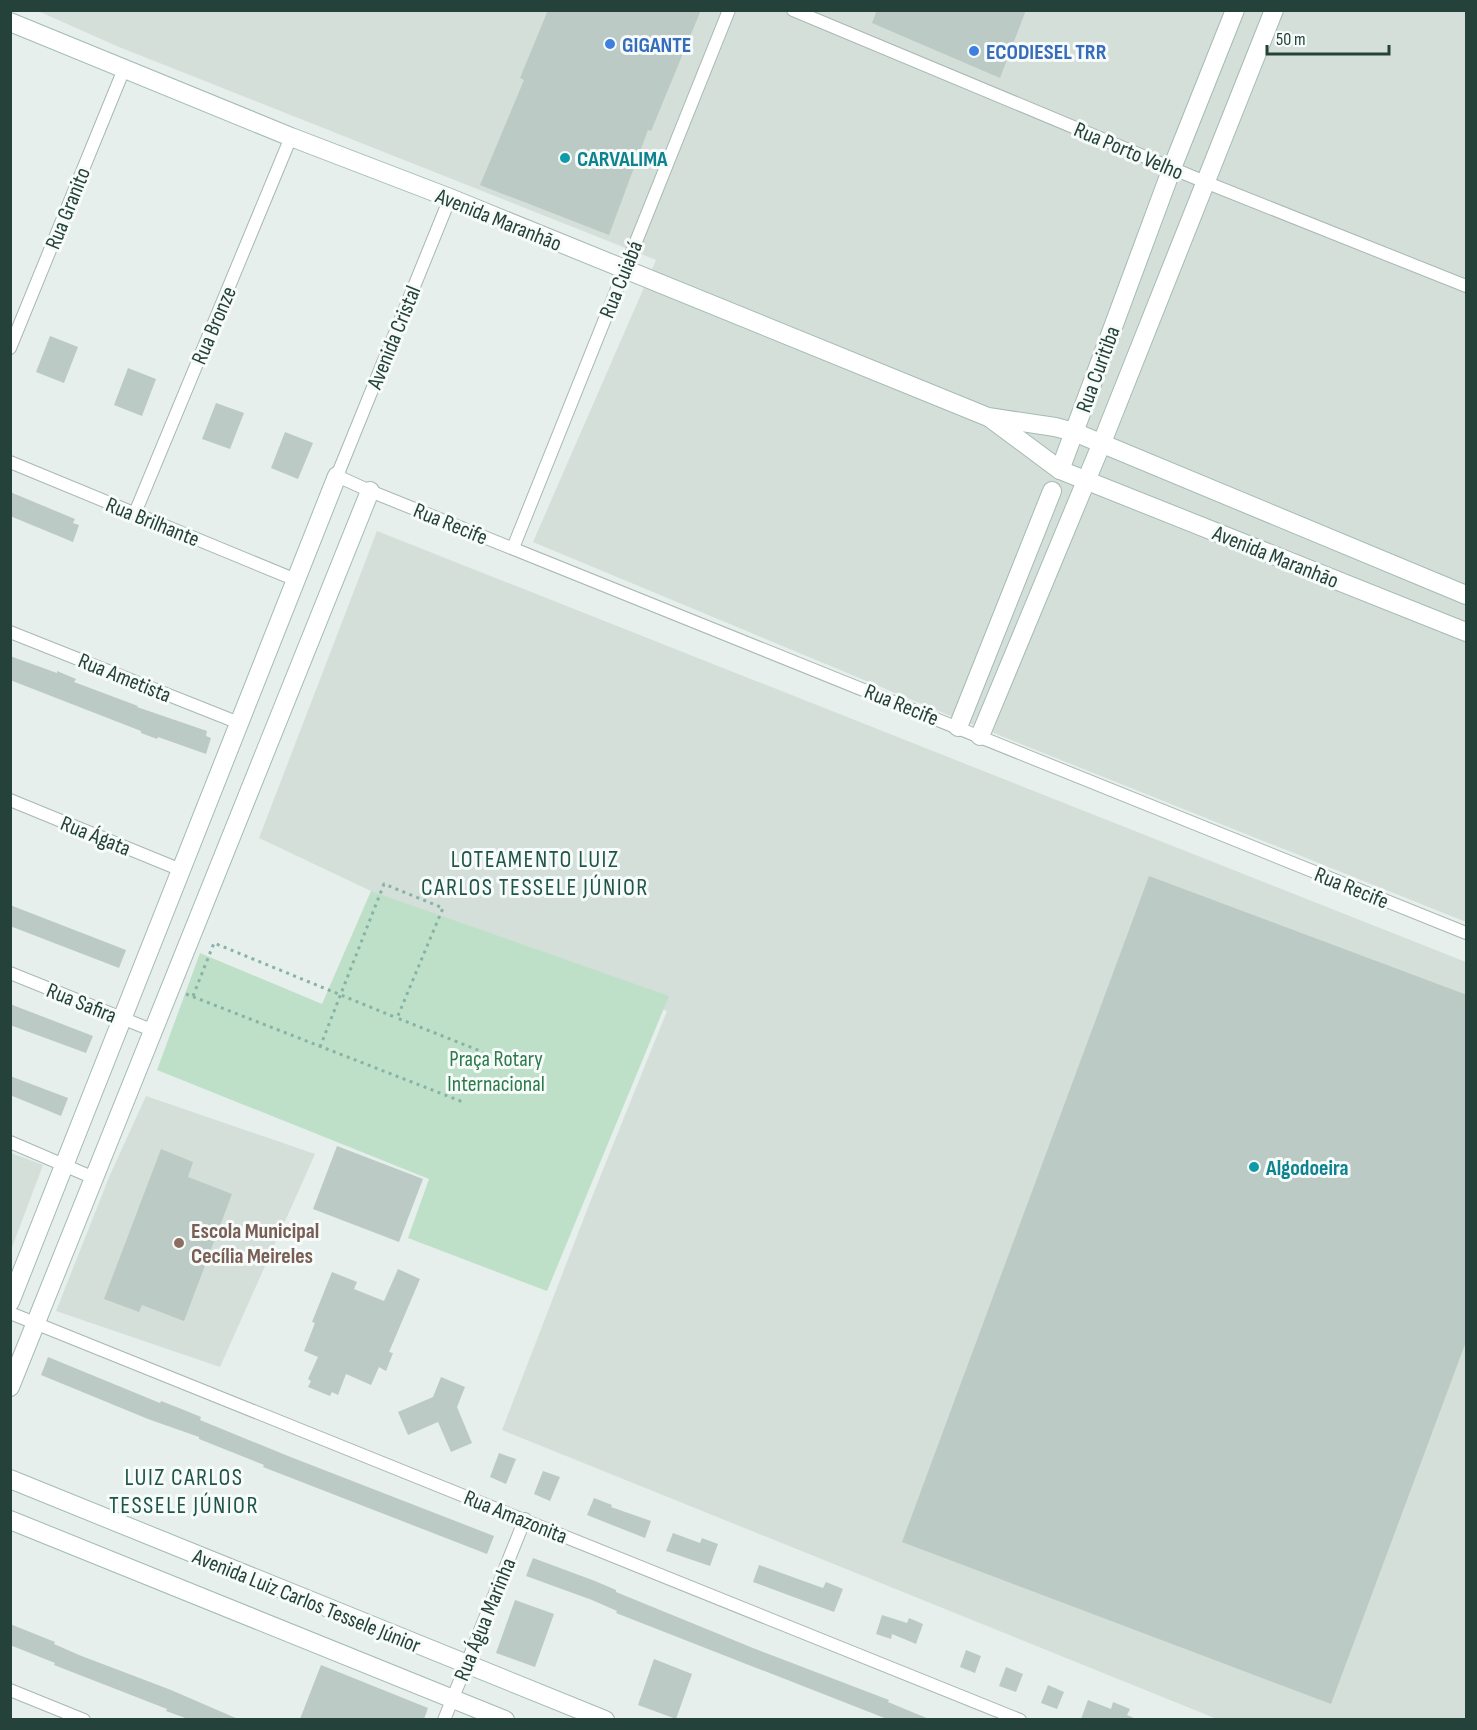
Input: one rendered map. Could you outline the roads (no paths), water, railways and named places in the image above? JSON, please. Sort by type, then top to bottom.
[{"type":"street","name":"Rua Cuiabá","points":[[513,548],[729,10]]},
{"type":"street","name":"Rua Porto Velho","points":[[793,10],[1205,183],[1467,286]]},
{"type":"street","name":"Rua Curitiba","points":[[958,727],[1052,491],[1172,168],[1235,10]]},
{"type":"street","name":"Rua Curitiba","points":[[1086,481],[1274,10]]},
{"type":"street","name":"Avenida Maranhão","points":[[10,22],[988,417],[1074,432],[1467,595]]},
{"type":"street","name":"Rua Granito","points":[[10,348],[124,69]]},
{"type":"street","name":"Rua Bronze","points":[[135,513],[291,137]]},
{"type":"street","name":"Avenida Cristal","points":[[337,476],[450,198]]},
{"type":"street","name":"Avenida Maranhão","points":[[988,417],[1060,470],[1467,632]]},
{"type":"street","name":"Rua Brilhante","points":[[10,462],[296,580]]},
{"type":"street","name":"Rua Recife","points":[[337,476],[1467,933]]},
{"type":"street","points":[[10,1302],[337,476]]},
{"type":"street","points":[[980,736],[1086,481]]},
{"type":"street","points":[[10,1387],[370,491]]},
{"type":"street","name":"Rua Ametista","points":[[10,632],[240,723]]},
{"type":"street","name":"Rua Ágata","points":[[10,800],[181,870]]},
{"type":"street","name":"Rua Safira","points":[[10,973],[153,1031]]},
{"type":"street","points":[[10,1142],[94,1178]]},
{"type":"street","name":"Rua Amazonita","points":[[10,1313],[525,1519],[1013,1718]]},
{"type":"street","name":"Avenida Luiz Carlos Tessele Júnior","points":[[10,1479],[605,1719]]},
{"type":"street","name":"Rua Água Marinha","points":[[444,1719],[525,1519]]},
{"type":"street","name":"Avenida Luiz Carlos Tessele Júnior","points":[[10,1520],[505,1719]]},
{"type":"street","points":[[10,1690],[84,1719]]},
{"type":"place","name":"GIGANTE","points":[[610,44]]},
{"type":"place","name":"ECODIESEL TRR","points":[[974,51]]},
{"type":"place","name":"CARVALIMA","points":[[565,158]]},
{"type":"place","name":"Algodoeira","points":[[1254,1167]]},
{"type":"place","name":"Escola Municipal Cecília Meireles","points":[[179,1243]]},
{"type":"district","name":"LOTEAMENTO LUIZ CARLOS TESSELE JÚNIOR","points":[[535,873]]},
{"type":"district","name":"LUIZ CARLOS TESSELE JÚNIOR","points":[[184,1491]]},
{"type":"park label","name":"Praça Rotary Internacional","points":[[496,1070]]}]
